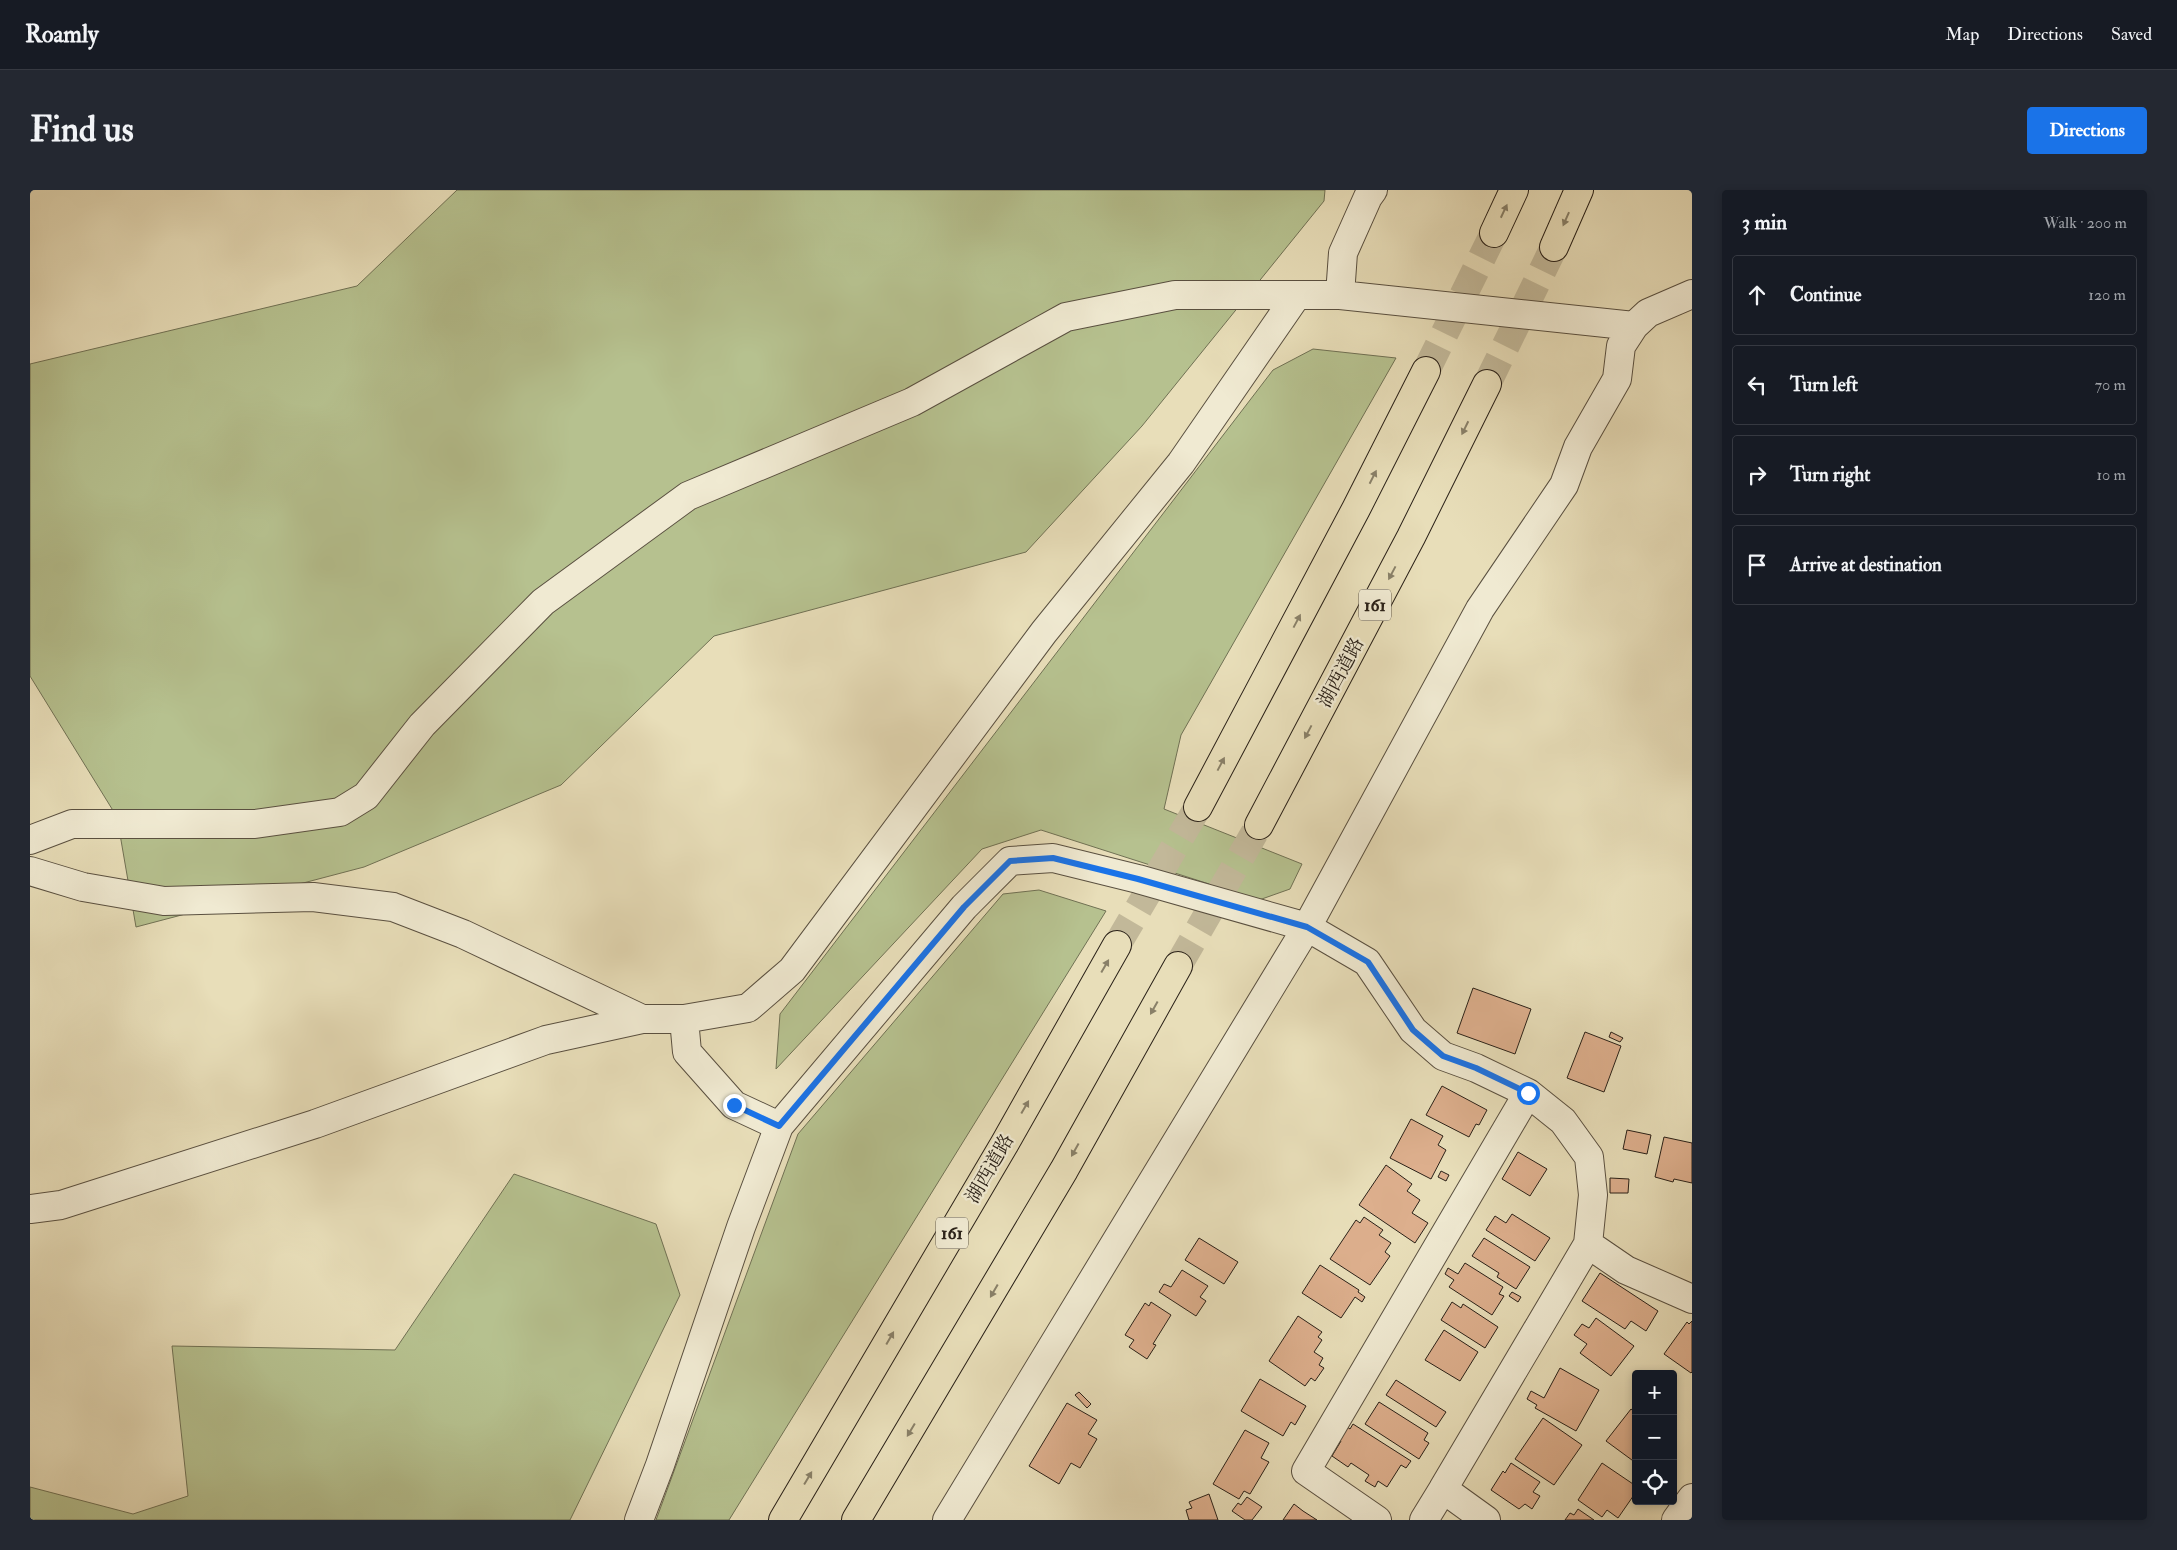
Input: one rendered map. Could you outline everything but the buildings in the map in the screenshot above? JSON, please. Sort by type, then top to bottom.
[{"type":"highway","points":[[1494,233],[1514,190]]},
{"type":"highway","points":[[1554,247],[1579,190]]},
{"type":"highway","points":[[1198,807],[1356,509],[1426,371]]},
{"type":"highway","name":"湖西道路","points":[[1259,825],[1411,536],[1487,384]]},
{"type":"highway","name":"湖西道路","points":[[783,1520],[1005,1143],[1117,945]]},
{"type":"highway","points":[[856,1520],[1064,1170],[1178,966]]},
{"type":"street","points":[[1340,295],[1343,253],[1368,197],[1373,190]]},
{"type":"street","points":[[947,1520],[1307,927],[1480,608],[1564,485],[1578,447],[1617,379],[1621,346],[1634,326],[1648,313],[1692,294]]},
{"type":"street","points":[[30,840],[72,824],[255,824],[340,812],[366,796],[422,724],[543,602],[688,496],[912,402],[1066,318],[1174,295],[1340,295],[1634,326]]},
{"type":"street","points":[[30,1209],[61,1205],[315,1124],[546,1040],[642,1019],[684,1019],[748,1008],[792,970],[1044,632],[1181,463],[1297,295]]},
{"type":"street","points":[[639,1520],[660,1465],[741,1227],[779,1126],[964,907],[1010,861],[1053,858],[1138,879],[1307,927],[1368,962],[1413,1030],[1443,1056],[1476,1068],[1528,1093],[1562,1121],[1589,1157],[1593,1195],[1588,1244],[1424,1520]]},
{"type":"street","points":[[30,871],[83,887],[164,901],[313,897],[393,906],[464,934],[642,1019]]},
{"type":"street","points":[[684,1019],[687,1052],[734,1105],[779,1126]]},
{"type":"street","points":[[1377,1520],[1306,1471],[1528,1093]]},
{"type":"street","points":[[1588,1244],[1626,1270],[1692,1299]]},
{"type":"street","points":[[1443,1489],[1486,1520]]},
{"type":"street","points":[[1676,1520],[1692,1498]]},
{"type":"green space","points":[[457,190],[1325,190],[1324,201],[1142,426],[1026,552],[714,636],[561,785],[364,867],[136,927],[117,817],[30,676],[30,364],[357,286]]},
{"type":"green space","points":[[1313,349],[1396,358],[1181,735],[1164,809],[1302,864],[1290,889],[1259,900],[1041,830],[982,849],[776,1069],[780,1014],[1273,370]]},
{"type":"green space","points":[[1039,890],[1106,911],[729,1520],[656,1520],[798,1134],[1003,894]]},
{"type":"green space","points":[[514,1174],[656,1224],[680,1295],[570,1520],[30,1520],[30,1487],[133,1514],[188,1496],[172,1346],[395,1350]]},
{"type":"tunnel","points":[[1426,371],[1494,233]]},
{"type":"tunnel","points":[[1487,384],[1554,247]]},
{"type":"tunnel","points":[[1117,945],[1198,807]]},
{"type":"tunnel","points":[[1178,966],[1259,825]]},
{"type":"route","points":[[734,1105],[779,1126],[964,907],[1010,861],[1053,858],[1138,879],[1307,927],[1368,962],[1413,1030],[1443,1056],[1476,1068],[1528,1093]]}]
